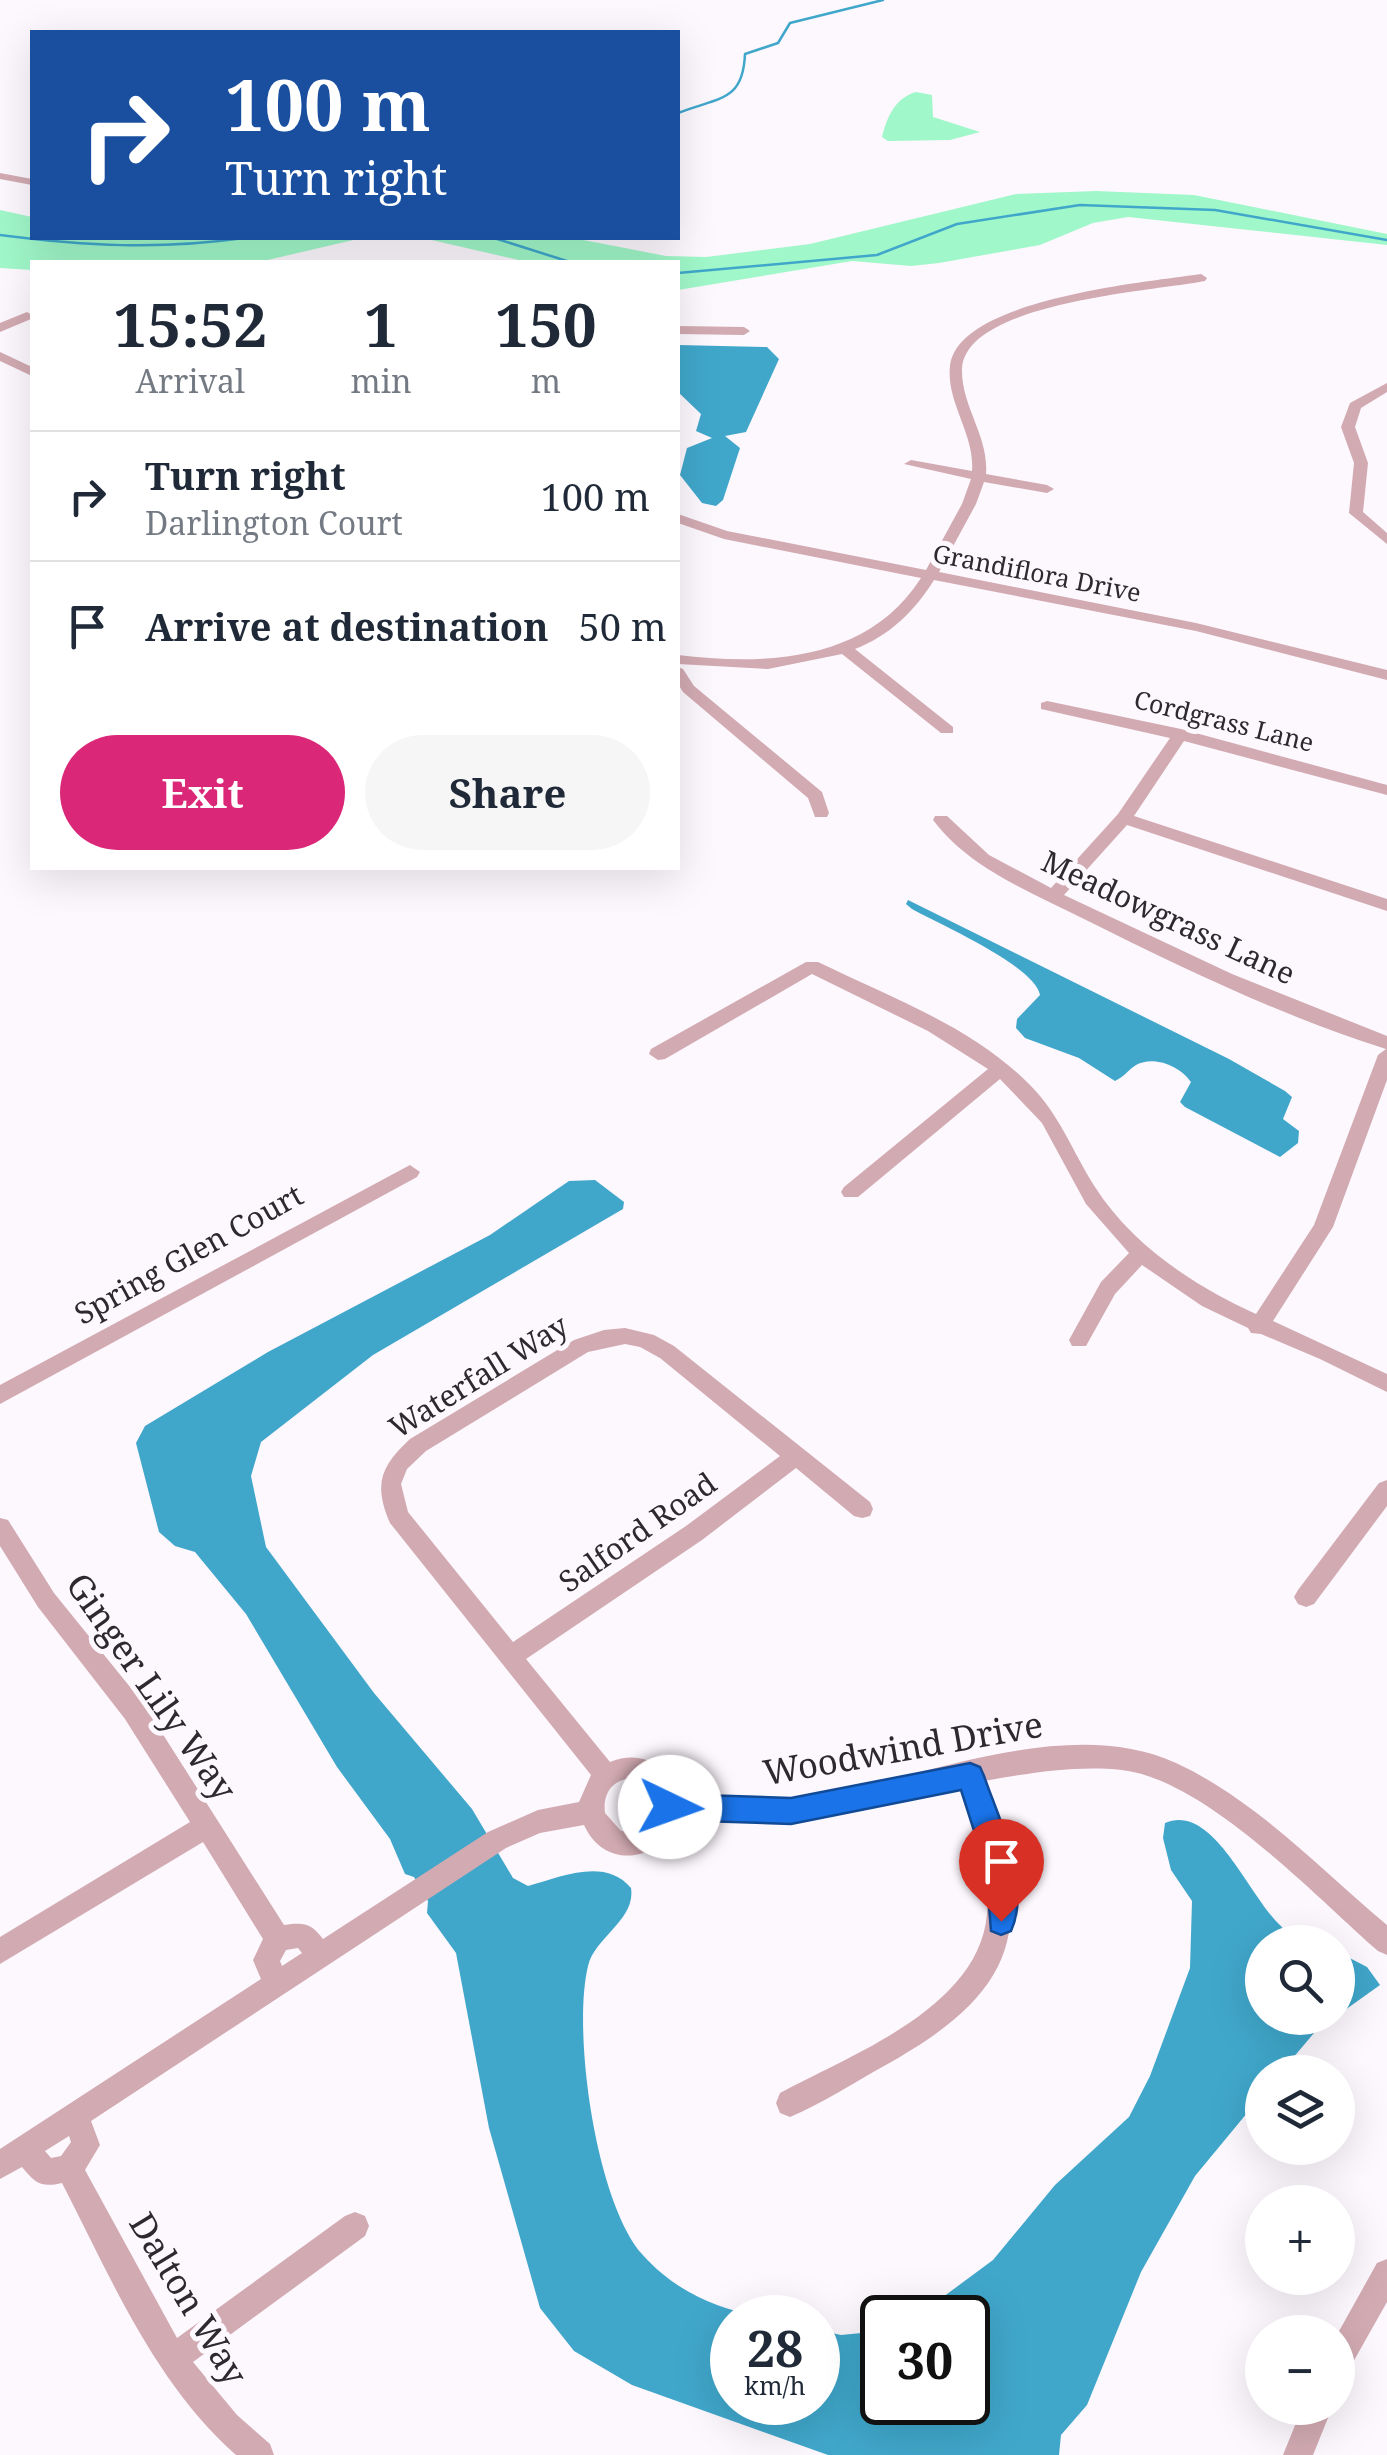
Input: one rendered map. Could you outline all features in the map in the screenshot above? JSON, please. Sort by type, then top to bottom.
[{"type":"street","points":[[0,176],[30,182]]},
{"type":"street","points":[[680,661],[754,664],[844,648],[899,616],[929,575],[978,477],[977,438],[955,373],[956,358],[967,341],[996,323],[1061,302],[1202,278]]},
{"type":"street","points":[[0,328],[27,316]]},
{"type":"street","points":[[680,330],[744,331]]},
{"type":"street","points":[[0,356],[30,371]]},
{"type":"street","points":[[1387,387],[1355,406],[1348,427],[1361,464],[1356,514],[1387,540]]},
{"type":"street","points":[[911,464],[1047,489]]},
{"type":"street","name":"Grandiflora Drive","points":[[680,519],[724,535],[1196,627],[1387,674]]},
{"type":"street","points":[[844,648],[947,730]]},
{"type":"street","points":[[680,675],[688,688],[816,796],[821,814]]},
{"type":"street","name":"Cordgrass Lane","points":[[1048,706],[1181,734],[1387,790]]},
{"type":"street","points":[[1054,896],[1124,818],[1181,734]]},
{"type":"street","points":[[1124,818],[1387,904]]},
{"type":"street","name":"Meadowgrass Lane","points":[[941,820],[973,854],[1054,896],[1221,978],[1387,1042]]},
{"type":"street","points":[[658,1054],[812,966],[1000,1069],[1052,1122],[1097,1205],[1142,1252],[1208,1301],[1258,1327],[1321,1350],[1387,1384]]},
{"type":"street","points":[[1258,1327],[1323,1227],[1387,1055]]},
{"type":"street","points":[[851,1192],[1000,1069]]},
{"type":"street","name":"Spring Glen Court","points":[[0,1395],[410,1172]]},
{"type":"street","points":[[1079,1340],[1108,1288],[1142,1252]]},
{"type":"street","name":"Waterfall Way","points":[[607,1776],[393,1506],[392,1474],[418,1444],[581,1346],[622,1335],[648,1340],[667,1352],[862,1509]]},
{"type":"street","name":"Salford Road","points":[[511,1656],[694,1533],[796,1456]]},
{"type":"street","points":[[1306,1597],[1387,1489]]},
{"type":"street","name":"Ginger Lily Way","points":[[0,1527],[39,1591],[134,1711],[278,1939]]},
{"type":"street","name":"Woodwind Drive","points":[[670,1807],[791,1811],[1083,1754],[1124,1757],[1162,1769],[1219,1803],[1387,1942]]},
{"type":"street","points":[[632,1769],[652,1774],[668,1794],[670,1807],[658,1832],[630,1843],[602,1834],[590,1812],[595,1788],[607,1776],[632,1769]]},
{"type":"street","points":[[790,2102],[935,2022],[983,1972],[1001,1921],[1003,1894],[993,1842],[970,1776]]},
{"type":"street","points":[[0,2165],[497,1840],[538,1822],[590,1812]]},
{"type":"street","points":[[0,1951],[207,1826]]},
{"type":"street","points":[[276,1983],[266,1960],[278,1939],[304,1935],[319,1955]]},
{"type":"street","points":[[25,2148],[45,2173],[69,2168],[86,2145],[76,2115]]},
{"type":"street","name":"Dalton Way","points":[[69,2168],[172,2360],[206,2409],[259,2455]]},
{"type":"street","points":[[172,2360],[354,2226]]},
{"type":"street","points":[[1355,2331],[1387,2273]]},
{"type":"street","points":[[1298,2455],[1310,2425]]},
{"type":"green space","points":[[916,92],[932,95],[933,117],[980,132],[950,140],[888,141],[882,137],[893,109]]},
{"type":"green space","points":[[1096,191],[1194,195],[1387,234],[1387,245],[1128,217],[1093,223],[1040,245],[939,263],[911,266],[852,261],[680,290],[680,260],[518,260],[432,240],[583,240],[666,256],[706,257],[810,244],[1016,194]]},
{"type":"green space","points":[[0,210],[30,217],[30,240],[353,240],[268,260],[30,260],[30,270],[0,268]]},
{"type":"water","points":[[680,345],[767,347],[779,359],[746,432],[725,436],[740,448],[723,500],[716,506],[702,503],[680,475],[687,448],[712,438],[696,431],[701,414],[680,394]]},
{"type":"water","points":[[908,900],[1229,1059],[1285,1091],[1292,1097],[1283,1119],[1299,1131],[1298,1143],[1280,1157],[1185,1107],[1180,1102],[1191,1082],[1166,1064],[1143,1062],[1115,1081],[1079,1058],[1025,1038],[1016,1028],[1017,1019],[1040,995],[1034,984],[1004,959],[912,909],[906,904]]},
{"type":"water","points":[[595,1180],[624,1202],[623,1209],[373,1355],[261,1442],[251,1476],[266,1547],[374,1693],[472,1809],[513,1878],[528,1886],[596,1871],[609,1873],[631,1888],[627,1910],[598,1946],[588,1966],[583,2032],[592,2115],[600,2157],[626,2229],[655,2267],[681,2288],[710,2302],[710,2413],[632,2385],[574,2351],[540,2308],[489,2128],[456,1953],[427,1913],[428,1901],[414,1877],[405,1874],[390,1839],[337,1767],[246,1614],[195,1552],[175,1546],[159,1532],[136,1443],[145,1426],[268,1352],[490,1235],[569,1181]]},
{"type":"water","points":[[1183,1820],[1201,1827],[1217,1841],[1280,1925],[1245,1925],[1245,2035],[1312,2035],[1295,2055],[1245,2055],[1245,2116],[1195,2176],[1141,2272],[1087,2405],[1061,2435],[1059,2455],[828,2455],[744,2425],[840,2425],[840,2335],[860,2333],[860,2425],[990,2425],[990,2295],[946,2295],[993,2260],[1055,2185],[1129,2117],[1150,2076],[1190,1968],[1192,1901],[1171,1870],[1163,1838],[1165,1823]]},
{"type":"water","points":[[1355,1961],[1367,1967],[1380,1985],[1355,2003]]},
{"type":"waterway","points":[[680,112],[734,90],[745,54],[778,43],[790,23],[883,0]]},
{"type":"waterway","points":[[680,273],[877,255],[957,224],[1080,205],[1215,210],[1387,240]]},
{"type":"waterway","points":[[0,235],[30,238]]},
{"type":"waterway","points":[[44,240],[122,245],[223,240]]},
{"type":"waterway","points":[[500,240],[564,260]]},
{"type":"route","points":[[670,1807],[791,1811],[970,1776],[1000,1868],[1001,1921]]}]
